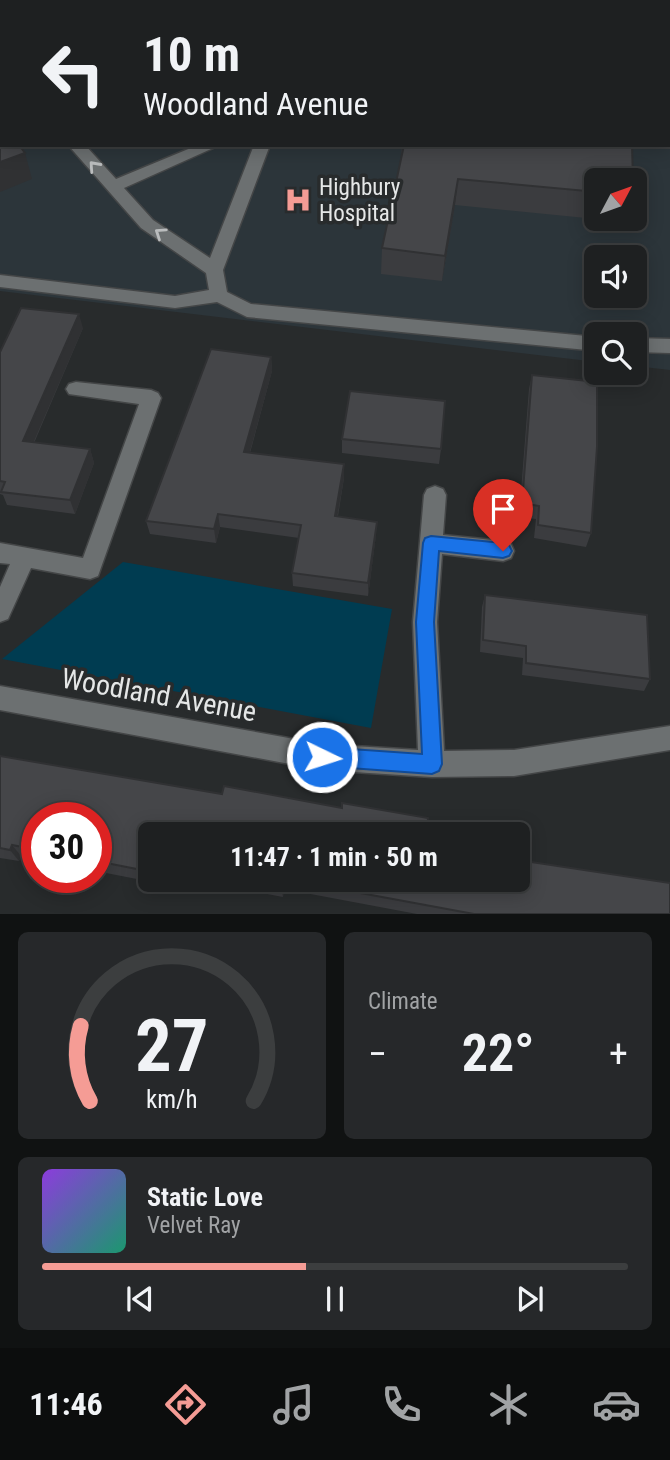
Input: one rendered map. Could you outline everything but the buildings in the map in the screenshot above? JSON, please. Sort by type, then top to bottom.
[{"type":"street","points":[[78,147],[147,224],[214,270]]},
{"type":"street","points":[[113,186],[207,147]]},
{"type":"street","points":[[219,295],[214,270],[261,147]]},
{"type":"street","points":[[0,281],[174,302],[219,295],[247,310],[584,343]]},
{"type":"street","points":[[647,345],[670,346]]},
{"type":"street","points":[[0,553],[90,569],[150,398],[76,389]]},
{"type":"street","points":[[432,764],[425,622],[435,495]]},
{"type":"street","points":[[431,543],[503,551]]},
{"type":"street","points":[[0,612],[25,557]]},
{"type":"street","name":"Woodland Avenue","points":[[0,698],[322,757],[432,764],[514,763],[670,738]]},
{"type":"shaded area","name":"Highbury Hospital","points":[[0,147],[670,147],[670,370],[647,367],[647,322],[584,322],[584,360],[0,291]]},
{"type":"shaded area","points":[[123,562],[392,609],[371,728],[2,659]]},
{"type":"place","name":"Highbury Hospital","points":[[298,200]]},
{"type":"route","points":[[322,757],[432,764],[425,622],[431,543],[503,551]]}]
